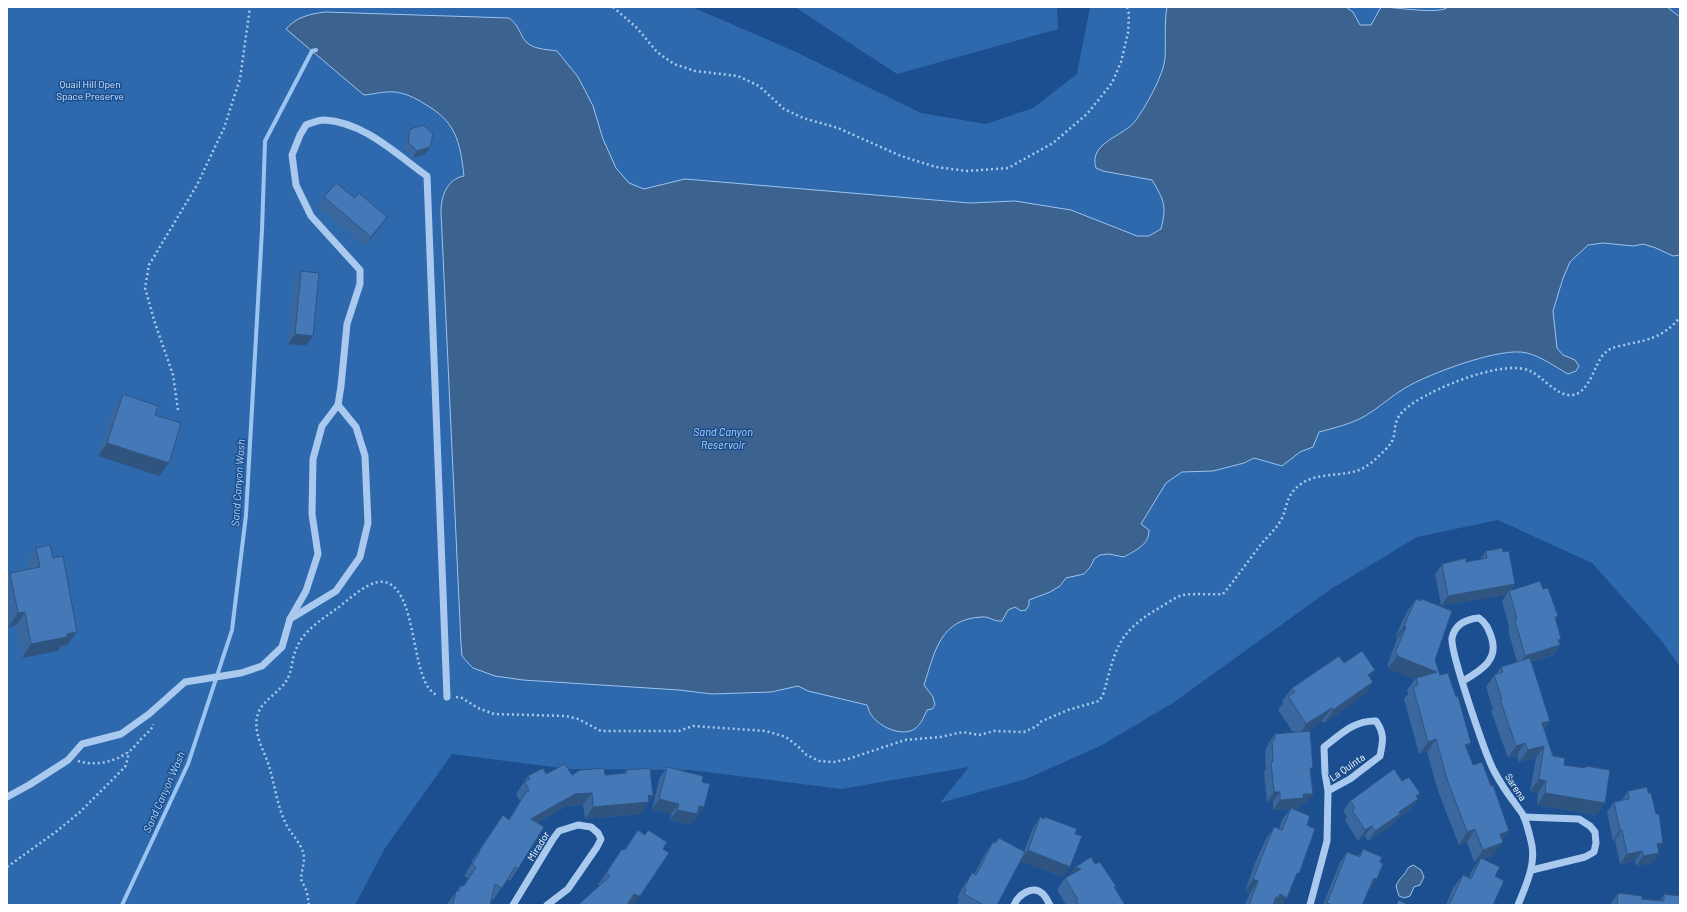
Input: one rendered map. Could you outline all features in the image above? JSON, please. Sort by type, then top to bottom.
[{"type":"street","points":[[7,797],[68,760],[82,744],[121,734],[156,708],[185,682],[241,673],[262,666],[282,646],[290,619],[306,591],[318,554],[312,514],[313,459],[322,426],[338,405],[342,386],[347,324],[360,284],[360,270],[311,216],[296,185],[292,155],[300,135],[306,125],[323,120],[348,125],[367,133],[427,176],[447,697]]},
{"type":"street","points":[[290,619],[336,591],[360,557],[368,523],[365,456],[356,427],[338,405]]},
{"type":"street","name":"Sarena","points":[[1463,681],[1481,670],[1492,656],[1494,647],[1488,628],[1479,618],[1464,621],[1457,627],[1452,639],[1463,681],[1494,770],[1524,817],[1532,843],[1532,870],[1518,905]]},
{"type":"street","name":"La Quinta","points":[[1310,905],[1327,841],[1328,791],[1325,772],[1324,748],[1351,726],[1368,721],[1376,721],[1382,730],[1383,743],[1380,756],[1350,779],[1328,791]]},
{"type":"street","points":[[1524,817],[1579,820],[1590,826],[1595,832],[1596,843],[1594,852],[1586,857],[1532,870]]},
{"type":"street","name":"Mirador","points":[[513,905],[559,831],[578,825],[591,827],[598,833],[601,839],[597,847],[568,889],[546,905]]},
{"type":"street","points":[[1014,905],[1020,896],[1025,892],[1033,890],[1042,893],[1050,905]]},
{"type":"path","points":[[178,410],[173,375],[154,320],[145,288],[149,265],[197,185],[224,128],[240,79],[250,7]]},
{"type":"path","points":[[613,7],[637,28],[657,52],[674,64],[695,71],[738,76],[759,86],[784,109],[802,118],[838,128],[901,156],[936,167],[968,171],[1008,168],[1053,143],[1087,114],[1112,82],[1121,62],[1128,33],[1129,14],[1127,7]]},
{"type":"path","points":[[309,905],[306,890],[301,879],[304,853],[286,824],[279,806],[269,766],[260,744],[256,723],[257,715],[261,707],[278,692],[288,679],[300,640],[315,624],[360,590],[379,581],[387,583],[399,592],[415,641],[423,679],[432,693],[447,697],[462,698],[488,712],[500,715],[566,716],[578,719],[600,731],[679,731],[693,726],[766,731],[786,737],[805,754],[819,761],[834,762],[848,759],[905,740],[940,737],[963,732],[979,735],[994,731],[1024,732],[1036,726],[1040,722],[1068,710],[1099,700],[1103,695],[1119,642],[1125,634],[1144,617],[1183,595],[1223,594],[1280,521],[1286,503],[1293,490],[1310,479],[1351,473],[1360,470],[1385,450],[1394,439],[1396,423],[1399,416],[1428,394],[1481,373],[1517,368],[1529,370],[1558,391],[1568,395],[1577,394],[1591,379],[1600,359],[1606,352],[1617,347],[1658,336],[1669,330],[1680,317]]},
{"type":"path","points":[[72,756],[78,761],[93,764],[106,762],[128,752],[152,728],[156,708]]},
{"type":"path","points":[[7,867],[57,831],[80,812],[125,767],[128,752]]},
{"type":"green space","name":"Quail Hill Open Space Preserve","points":[[7,7],[692,7],[794,51],[921,113],[986,124],[1033,108],[1077,74],[1090,7],[1680,7],[1680,667],[1661,640],[1592,563],[1498,520],[1417,537],[1331,589],[1173,703],[1100,746],[1026,779],[940,803],[969,767],[841,789],[690,770],[568,769],[452,754],[385,848],[355,905],[7,905]]},
{"type":"green space","points":[[795,7],[1057,7],[1058,29],[897,74]]},
{"type":"water","name":"Sand Canyon Reservoir","points":[[1167,7],[1346,7],[1353,12],[1360,25],[1371,25],[1381,7],[1427,11],[1448,7],[1667,7],[1680,17],[1680,255],[1673,256],[1643,244],[1633,246],[1603,243],[1588,245],[1570,262],[1563,278],[1553,311],[1557,348],[1563,355],[1575,360],[1579,366],[1576,371],[1568,374],[1543,359],[1527,353],[1516,352],[1483,357],[1447,369],[1416,382],[1400,391],[1360,419],[1342,426],[1319,432],[1313,447],[1300,452],[1282,466],[1254,458],[1244,463],[1213,471],[1182,472],[1166,483],[1141,524],[1149,530],[1147,540],[1137,549],[1124,557],[1109,554],[1100,555],[1094,559],[1091,566],[1084,574],[1066,578],[1060,586],[1050,592],[1029,600],[1029,605],[1026,610],[1021,611],[1015,607],[1008,610],[1002,621],[996,621],[987,617],[968,619],[948,630],[936,649],[924,685],[933,697],[935,705],[932,709],[927,710],[919,725],[913,730],[899,732],[887,728],[873,717],[867,705],[808,691],[798,686],[771,692],[712,694],[679,690],[523,680],[495,676],[473,668],[468,663],[462,656],[461,644],[441,212],[442,200],[449,184],[464,176],[461,152],[454,133],[449,125],[443,117],[434,110],[417,99],[395,92],[364,95],[286,29],[290,25],[304,17],[325,12],[509,18],[516,25],[526,42],[534,47],[557,51],[578,77],[593,106],[603,139],[616,168],[629,183],[644,189],[685,179],[970,203],[1015,201],[1071,210],[1137,236],[1149,236],[1161,229],[1164,214],[1162,198],[1152,180],[1103,171],[1096,168],[1095,159],[1097,152],[1102,146],[1131,126],[1136,120],[1158,82],[1165,59]]},
{"type":"water","points":[[1413,865],[1421,870],[1424,877],[1420,885],[1414,887],[1410,896],[1404,898],[1399,896],[1396,886],[1408,868]]},
{"type":"building","points":[[424,125],[433,134],[430,147],[417,151],[408,142],[410,129]]},
{"type":"building","points":[[336,183],[355,198],[359,193],[387,217],[371,237],[324,197]]},
{"type":"building","points":[[301,271],[319,273],[313,336],[295,334]]},
{"type":"building","points":[[123,394],[158,406],[155,415],[181,423],[169,463],[107,443]]},
{"type":"building","points":[[50,545],[53,558],[63,556],[77,632],[67,634],[67,637],[31,644],[25,612],[18,613],[10,573],[40,567],[36,548]]},
{"type":"building","points":[[1502,548],[1503,552],[1509,551],[1515,584],[1448,596],[1442,564],[1466,558],[1466,562],[1487,558],[1486,551]]},
{"type":"building","points":[[1540,581],[1543,589],[1548,588],[1558,616],[1555,617],[1561,639],[1558,640],[1560,645],[1525,656],[1509,591]]},
{"type":"building","points":[[1416,599],[1421,601],[1422,599],[1452,611],[1435,660],[1440,675],[1448,673],[1456,697],[1458,696],[1471,743],[1465,745],[1473,765],[1482,762],[1491,786],[1493,785],[1509,831],[1500,834],[1502,843],[1483,850],[1475,829],[1467,832],[1447,779],[1436,739],[1428,742],[1413,687],[1418,685],[1416,678],[1437,672],[1397,656],[1398,654],[1395,653],[1406,627],[1404,626]]},
{"type":"building","points":[[1362,651],[1375,670],[1368,675],[1373,682],[1333,710],[1332,708],[1306,724],[1288,696],[1295,692],[1292,688],[1339,656],[1344,663]]},
{"type":"building","points":[[1530,658],[1550,721],[1542,723],[1553,756],[1565,758],[1564,765],[1585,768],[1586,766],[1610,770],[1605,803],[1545,793],[1546,781],[1539,779],[1544,746],[1528,750],[1525,743],[1516,746],[1500,699],[1502,699],[1494,675],[1503,672],[1501,667]]},
{"type":"building","points":[[1310,731],[1313,768],[1310,768],[1313,794],[1303,794],[1304,798],[1280,800],[1280,792],[1274,792],[1271,762],[1273,762],[1272,740],[1275,739],[1275,734]]},
{"type":"building","points":[[565,764],[572,775],[580,770],[604,768],[605,775],[626,773],[626,770],[650,768],[653,796],[648,795],[649,802],[593,807],[592,793],[575,794],[531,819],[544,827],[518,869],[515,867],[502,888],[495,884],[490,905],[453,905],[456,891],[459,891],[460,886],[464,886],[476,867],[472,864],[503,815],[509,820],[526,792],[529,791],[525,782],[530,779],[528,776],[543,768],[546,774]]},
{"type":"building","points":[[667,767],[703,776],[702,782],[710,784],[704,807],[699,806],[697,814],[677,810],[679,804],[659,799]]},
{"type":"building","points":[[1394,769],[1402,781],[1409,777],[1420,793],[1416,796],[1418,799],[1399,812],[1400,814],[1375,831],[1372,826],[1365,830],[1352,810],[1355,808],[1350,801]]},
{"type":"building","points":[[1647,787],[1648,793],[1651,793],[1656,814],[1659,814],[1663,843],[1657,844],[1659,853],[1643,856],[1642,851],[1627,854],[1614,802],[1629,799],[1628,791]]},
{"type":"building","points":[[1291,808],[1310,816],[1307,825],[1315,829],[1299,874],[1297,873],[1287,898],[1280,894],[1278,898],[1276,897],[1273,905],[1249,905],[1258,881],[1253,879],[1274,827],[1282,830]]},
{"type":"building","points":[[1040,817],[1044,819],[1045,817],[1077,829],[1075,834],[1082,836],[1070,867],[1028,850]]},
{"type":"building","points":[[638,830],[645,835],[648,830],[667,842],[663,849],[669,853],[640,896],[634,894],[627,905],[578,905],[610,876],[606,873],[622,849],[625,850]]},
{"type":"building","points":[[999,838],[1025,852],[997,905],[984,905],[964,894],[966,889],[964,888],[972,873],[976,875],[993,842],[995,843]]},
{"type":"building","points":[[1363,849],[1382,857],[1380,862],[1383,864],[1377,879],[1374,878],[1362,905],[1333,905],[1327,903],[1347,852],[1360,857]]},
{"type":"building","points":[[1091,857],[1095,864],[1100,862],[1116,886],[1114,887],[1125,905],[1079,905],[1076,901],[1078,900],[1065,878],[1081,869],[1075,867]]},
{"type":"building","points":[[1481,858],[1500,867],[1495,876],[1504,881],[1493,905],[1449,905],[1463,875],[1471,879]]},
{"type":"building","points":[[1618,893],[1642,896],[1642,899],[1664,901],[1664,894],[1680,896],[1680,905],[1617,905]]},
{"type":"building","points":[[1399,900],[1408,905],[1396,905]]},
{"type":"waterway","name":"Sand Canyon Wash","points":[[122,905],[188,764],[232,630],[246,515],[262,230],[265,141],[312,51],[316,50]]}]
